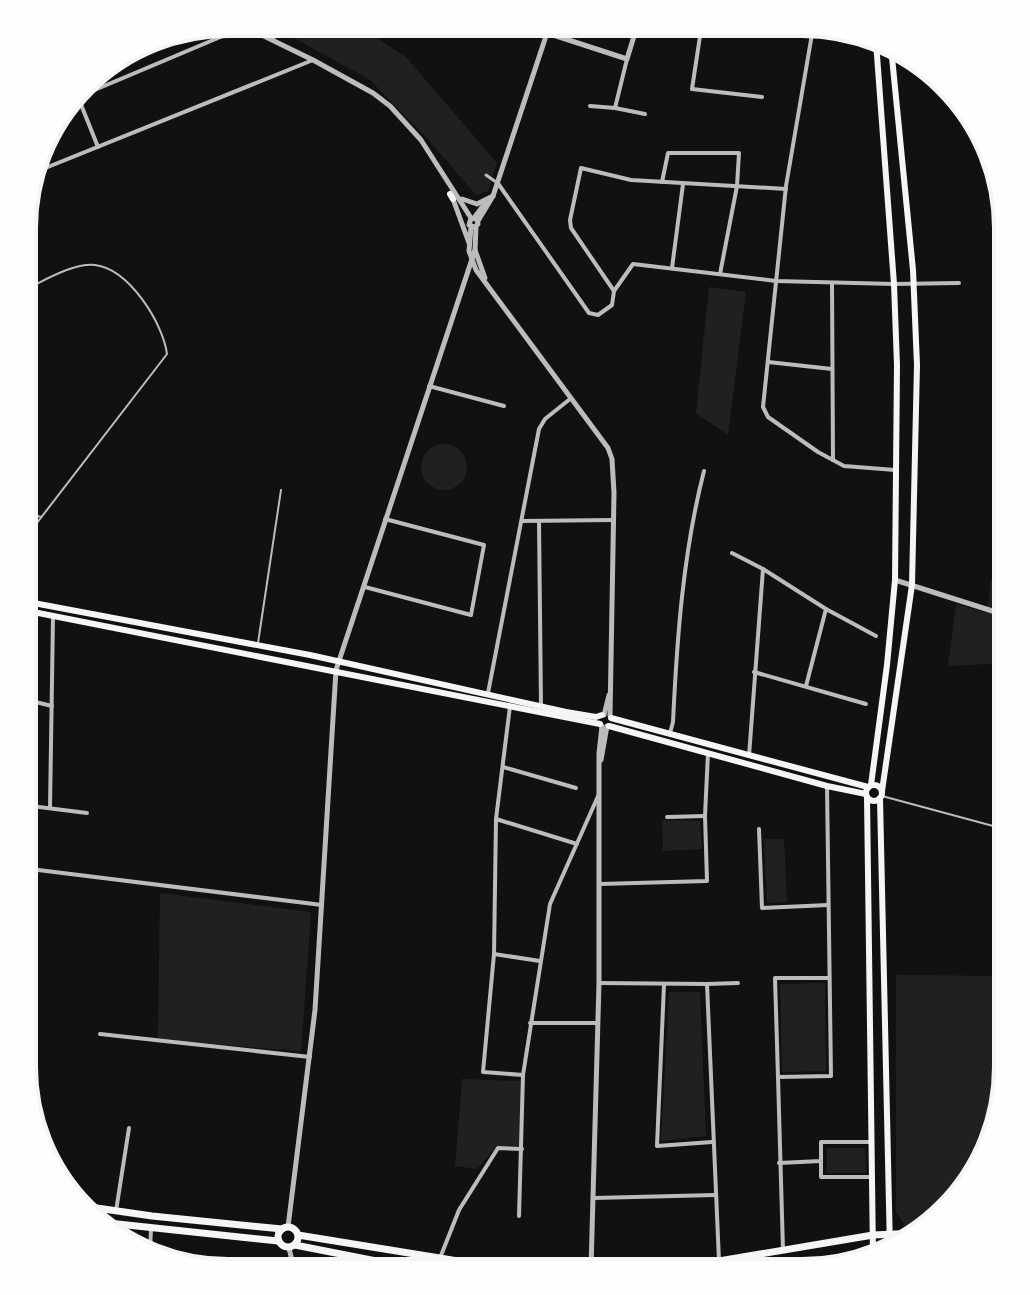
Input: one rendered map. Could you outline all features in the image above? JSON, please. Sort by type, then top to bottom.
[{"type":"main road","points":[[874,1244],[870,1142],[868,791],[887,665],[895,580],[897,365],[877,52]]},
{"type":"main road","points":[[890,1235],[881,795],[912,585],[917,365],[913,284],[892,59]]},
{"type":"main road","points":[[36,603],[257,645],[510,706],[670,733],[868,791],[873,801],[881,795]]},
{"type":"main road","points":[[36,613],[488,693],[596,717],[708,753],[827,786],[868,791],[876,785],[881,795]]},
{"type":"main road","points":[[98,1208],[295,1229],[298,1235]]},
{"type":"main road","points":[[118,1225],[278,1241]]},
{"type":"main road","points":[[285,1228],[278,1234],[282,1246],[360,1259]]},
{"type":"main road","points":[[298,1235],[449,1259]]},
{"type":"main road","points":[[292,1246],[298,1235]]},
{"type":"main road","points":[[731,1259],[873,1235],[895,1235]]},
{"type":"street","points":[[263,36],[313,60],[373,93],[390,106],[421,140],[473,222]]},
{"type":"street","points":[[273,41],[275,36]]},
{"type":"street","points":[[473,222],[493,196],[546,36]]},
{"type":"street","points":[[556,36],[627,59]]},
{"type":"street","points":[[615,108],[634,36]]},
{"type":"street","points":[[700,36],[692,89],[762,97]]},
{"type":"street","points":[[94,90],[221,37]]},
{"type":"street","points":[[812,37],[786,189],[763,407],[768,417],[844,466],[895,470]]},
{"type":"street","points":[[46,168],[313,60]]},
{"type":"street","points":[[81,105],[98,147]]},
{"type":"street","points":[[590,106],[645,114]]},
{"type":"street","points":[[662,182],[668,153],[739,153],[737,186],[720,274]]},
{"type":"street","points":[[614,291],[571,228],[581,168],[631,180],[786,189]]},
{"type":"street","points":[[486,175],[497,182],[589,313],[598,315],[612,305],[614,291],[633,264],[776,281],[959,283]]},
{"type":"street","points":[[672,268],[683,184]]},
{"type":"street","points":[[454,196],[471,204],[486,202]]},
{"type":"street","points":[[454,196],[471,248],[489,286]]},
{"type":"street","points":[[467,276],[473,222],[493,196]]},
{"type":"street","points":[[285,1228],[315,1010],[337,666],[472,261],[471,248]]},
{"type":"street","points":[[472,261],[608,448],[612,459],[610,690],[601,761],[595,1259]]},
{"type":"street","points":[[832,283],[833,460]]},
{"type":"street","points":[[768,362],[832,369]]},
{"type":"street","points":[[429,386],[504,406]]},
{"type":"street","points":[[488,693],[539,429],[545,419],[570,399]]},
{"type":"street","points":[[670,733],[678,632],[693,516],[704,471]]},
{"type":"street","points":[[365,587],[471,615],[484,545],[385,519]]},
{"type":"street","points":[[522,521],[613,520]]},
{"type":"street","points":[[539,521],[541,707]]},
{"type":"street","points":[[732,553],[876,636]]},
{"type":"street","points":[[749,756],[763,569]]},
{"type":"street","points":[[895,580],[994,611]]},
{"type":"street","points":[[806,686],[826,609]]},
{"type":"street","points":[[50,808],[53,617]]},
{"type":"street","points":[[754,672],[866,704]]},
{"type":"street","points":[[36,702],[53,707]]},
{"type":"street","points":[[510,706],[496,819],[494,954],[483,1072],[523,1075]]},
{"type":"street","points":[[600,884],[707,881],[705,816],[708,753]]},
{"type":"street","points":[[503,767],[576,788]]},
{"type":"street","points":[[778,1077],[831,1076],[827,786]]},
{"type":"street","points":[[519,1216],[523,1075],[550,904],[593,802],[601,791]]},
{"type":"street","points":[[36,806],[87,813]]},
{"type":"street","points":[[667,817],[705,816]]},
{"type":"street","points":[[496,819],[577,844]]},
{"type":"street","points":[[759,829],[762,908],[828,905]]},
{"type":"street","points":[[36,870],[322,905]]},
{"type":"street","points":[[494,954],[540,961]]},
{"type":"street","points":[[783,1250],[775,978],[829,978]]},
{"type":"street","points":[[599,983],[738,983]]},
{"type":"street","points":[[707,984],[719,1259]]},
{"type":"street","points":[[664,985],[657,1146],[712,1142]]},
{"type":"street","points":[[530,1023],[598,1023]]},
{"type":"street","points":[[100,1034],[310,1057]]},
{"type":"street","points":[[116,1211],[129,1128]]},
{"type":"street","points":[[870,1142],[821,1142],[821,1177],[872,1177]]},
{"type":"street","points":[[440,1258],[459,1210],[498,1148],[522,1149]]},
{"type":"street","points":[[779,1163],[821,1161]]},
{"type":"street","points":[[594,1198],[715,1195]]},
{"type":"street","points":[[150,1242],[151,1229]]},
{"type":"street","points":[[292,1246],[293,1259]]},
{"type":"lane","points":[[36,285],[84,266],[98,265],[109,270],[148,306],[163,334],[167,354],[36,525]]},
{"type":"lane","points":[[257,645],[281,490]]},
{"type":"lane","points":[[36,515],[43,517]]},
{"type":"lane","points":[[881,795],[994,826]]},
{"type":"shaded area","points":[[290,36],[373,36],[406,57],[497,163],[488,191],[476,195],[426,137],[370,80]]},
{"type":"shaded area","points":[[709,287],[746,292],[728,435],[696,413]]},
{"type":"shaded area","points":[[444,444],[460,451],[467,467],[460,483],[444,490],[428,483],[421,467],[428,451]]},
{"type":"shaded area","points":[[991,579],[994,579],[994,664],[948,666],[956,604],[987,613]]},
{"type":"shaded area","points":[[662,820],[700,821],[702,849],[663,851]]},
{"type":"shaded area","points":[[764,839],[784,839],[787,902],[767,903]]},
{"type":"shaded area","points":[[160,893],[311,912],[301,1051],[158,1040]]},
{"type":"shaded area","points":[[896,975],[994,976],[994,1080],[984,1129],[962,1174],[929,1211],[907,1227],[896,1212]]},
{"type":"shaded area","points":[[825,983],[826,1071],[782,1072],[780,984]]},
{"type":"shaded area","points":[[669,992],[700,992],[706,1136],[661,1141]]},
{"type":"shaded area","points":[[462,1079],[521,1081],[521,1147],[497,1146],[477,1169],[455,1166]]},
{"type":"shaded area","points":[[827,1148],[865,1148],[866,1173],[827,1173]]}]
